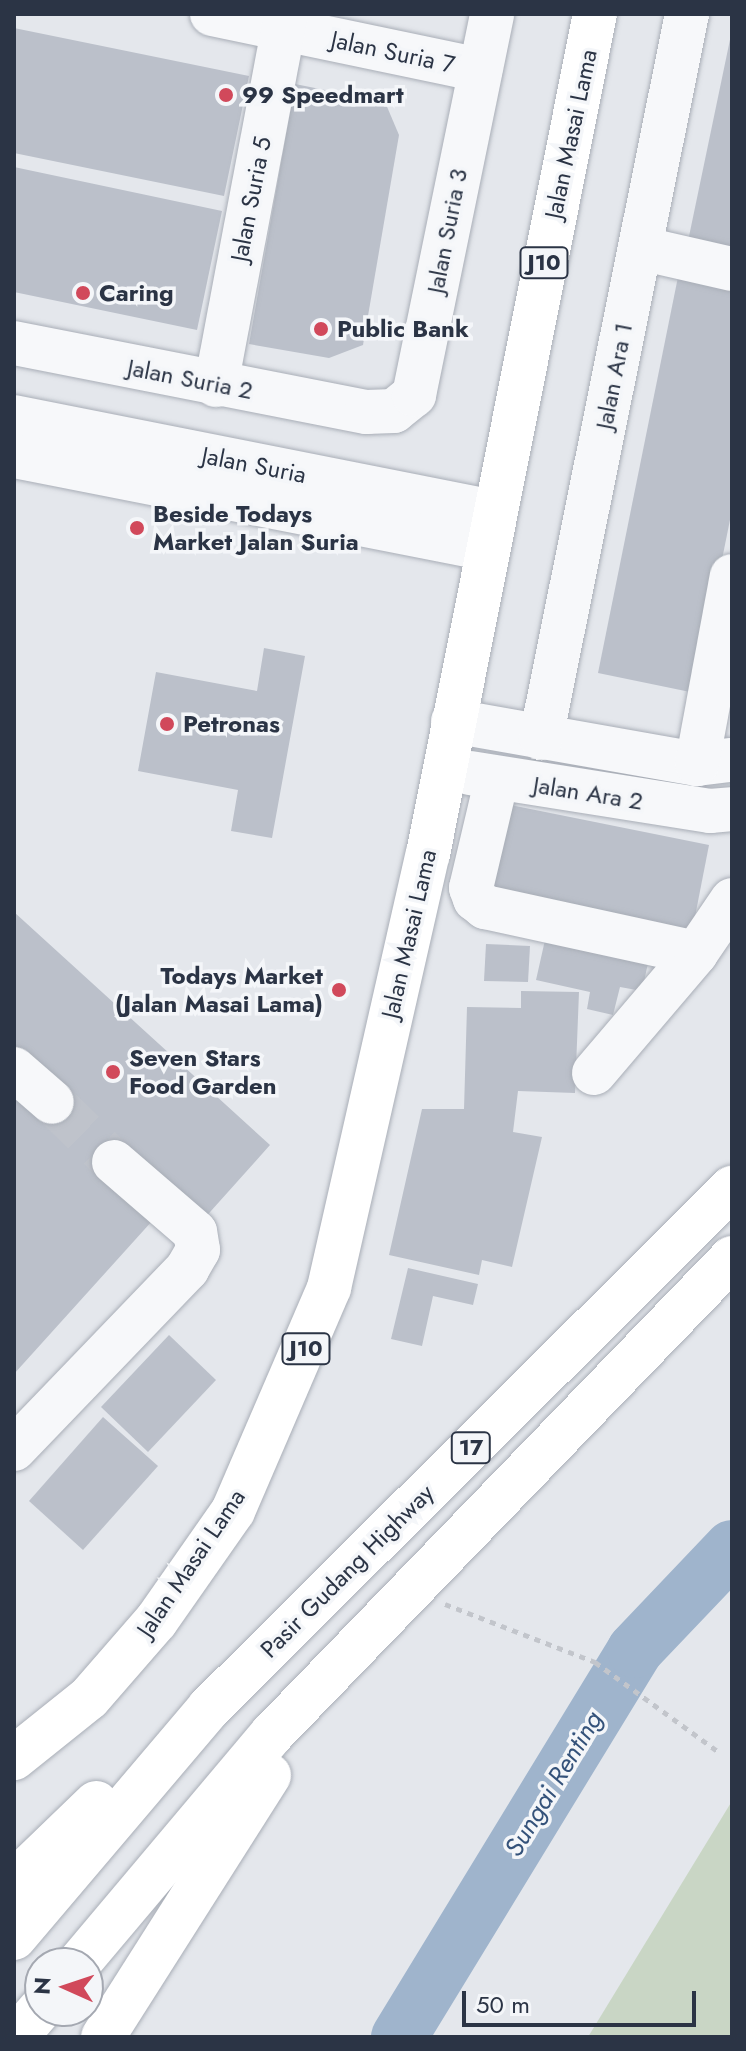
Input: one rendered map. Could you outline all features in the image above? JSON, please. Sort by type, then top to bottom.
[{"type":"main road","name":"Jalan Masai Lama","points":[[14,1758],[89,1698],[156,1621],[233,1511],[296,1375],[329,1288],[445,768],[595,14]]},
{"type":"main road","name":"Pasir Gudang Highway","points":[[14,1938],[209,1708],[732,1188]]},
{"type":"main road","name":"17","points":[[92,1947],[272,1734],[732,1258]]},
{"type":"main road","points":[[103,2037],[351,1654]]},
{"type":"main road","points":[[14,1882],[110,1789],[209,1708]]},
{"type":"street","name":"Jalan Suria 7","points":[[212,14],[284,21],[480,70]]},
{"type":"street","name":"Jalan Suria 3","points":[[366,412],[394,411],[414,395],[492,14]]},
{"type":"street","name":"Jalan Ara 1","points":[[541,738],[687,14]]},
{"type":"street","name":"Jalan Suria 5","points":[[216,385],[284,21]]},
{"type":"street","points":[[640,248],[732,269]]},
{"type":"street","name":"Jalan Suria 2","points":[[14,343],[366,412]]},
{"type":"street","name":"Jalan Suria","points":[[14,417],[490,530]]},
{"type":"street","name":"Jalan Suria","points":[[14,456],[490,530]]},
{"type":"street","points":[[714,762],[732,576]]},
{"type":"street","name":"Jalan Ara 2","points":[[453,721],[541,738],[714,762]]},
{"type":"street","name":"Jalan Ara 2","points":[[445,768],[710,811],[732,809]]},
{"type":"street","points":[[497,778],[471,888],[475,899],[485,907],[696,953]]},
{"type":"street","points":[[594,1073],[696,953],[732,900]]},
{"type":"street","points":[[14,1069],[52,1102]]},
{"type":"street","points":[[14,1449],[187,1269],[198,1250],[195,1232],[114,1162]]},
{"type":"path","points":[[410,1591],[595,1662],[637,1689],[719,1752]]},
{"type":"green space","points":[[732,1801],[732,2037],[588,2037]]},
{"type":"building","points":[[14,28],[249,76],[224,196],[14,153]]},
{"type":"building","points":[[732,30],[732,256],[687,246]]},
{"type":"building","points":[[295,84],[385,102],[399,135],[363,345],[329,358],[249,344]]},
{"type":"building","points":[[14,167],[222,211],[197,330],[14,292]]},
{"type":"building","points":[[680,267],[732,278],[732,510],[695,693],[598,673]]},
{"type":"building","points":[[264,648],[305,656],[272,838],[231,831],[238,790],[138,771],[156,672],[257,691]]},
{"type":"building","points":[[506,804],[709,845],[692,932],[489,891]]},
{"type":"building","points":[[14,912],[270,1145],[202,1221],[153,1220],[14,1374]]},
{"type":"building","points":[[545,940],[648,963],[642,991],[620,987],[613,1015],[587,1009],[590,992],[536,980]]},
{"type":"building","points":[[486,944],[530,946],[528,982],[484,981]]},
{"type":"building","points":[[521,991],[579,992],[575,1093],[518,1091],[513,1132],[542,1137],[512,1267],[482,1260],[479,1275],[389,1255],[422,1109],[464,1109],[467,1007],[521,1008]]},
{"type":"building","points":[[408,1268],[478,1284],[473,1305],[433,1296],[422,1346],[391,1339]]},
{"type":"building","points":[[169,1335],[216,1380],[148,1452],[101,1407]]},
{"type":"building","points":[[103,1417],[158,1466],[83,1550],[29,1501]]},
{"type":"waterway","name":"Sungai Renting","points":[[399,2037],[635,1650],[732,1548]]},
{"type":"tunnel","points":[[52,1102],[114,1162]]},
{"type":"place","name":"99 Speedmart","points":[[226,95]]},
{"type":"place","name":"Caring","points":[[83,293]]},
{"type":"place","name":"Public Bank","points":[[321,329]]},
{"type":"place","name":"Beside Todays Market Jalan Suria","points":[[137,528]]},
{"type":"place","name":"Petronas","points":[[167,724]]},
{"type":"place","name":"Todays Market (Jalan Masai Lama)","points":[[339,990]]},
{"type":"place","name":"Seven Stars Food Garden","points":[[113,1072]]}]
